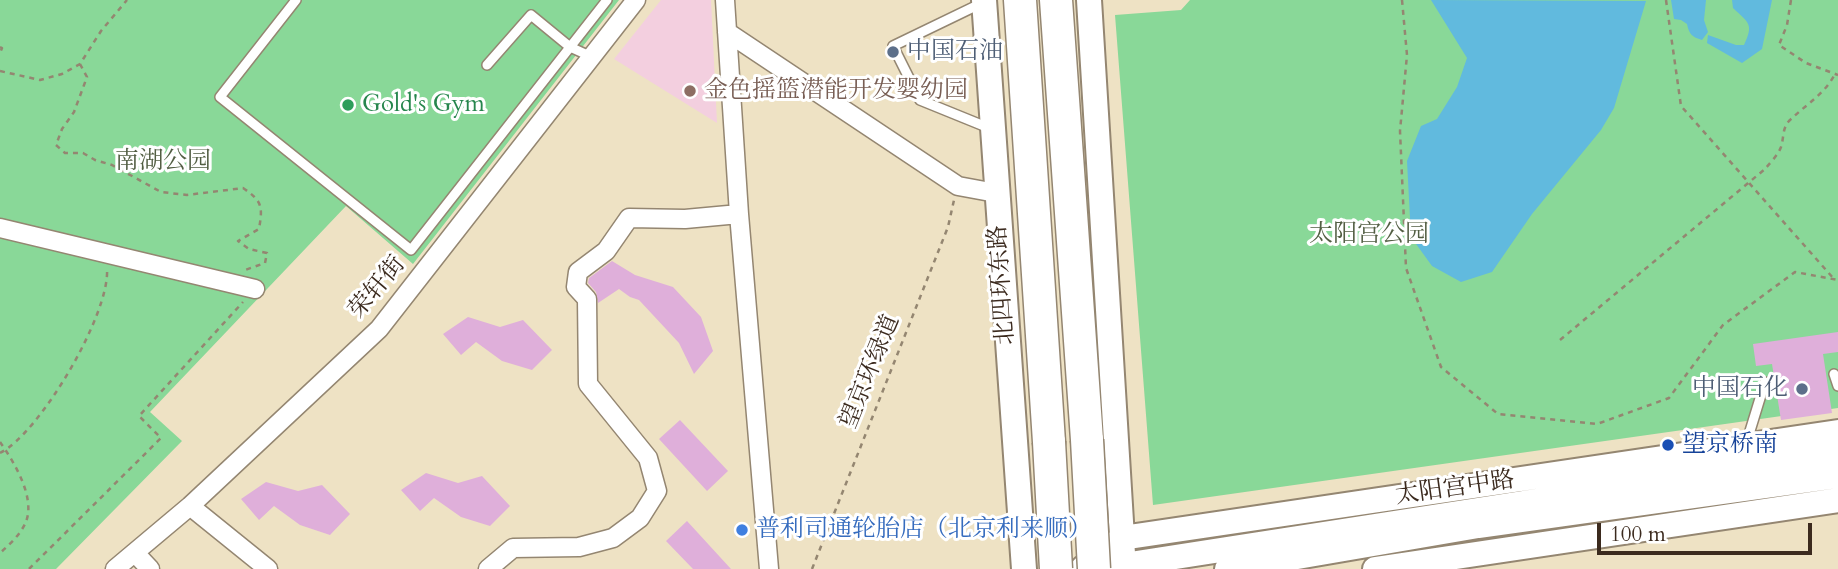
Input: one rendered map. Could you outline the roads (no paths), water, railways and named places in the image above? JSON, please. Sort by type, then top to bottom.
[{"type":"highway","name":"北四环东路","points":[[1020,0],[1056,569]]},
{"type":"highway","points":[[1056,0],[1087,440],[1110,568]]},
{"type":"street","name":"荣轩街","points":[[115,569],[190,506],[379,329],[636,0]]},
{"type":"street","points":[[725,0],[739,214],[769,569]]},
{"type":"street","points":[[1089,0],[1122,538],[1110,568]]},
{"type":"street","name":"北四环东路","points":[[984,1],[1024,569]]},
{"type":"street","points":[[727,32],[958,186],[996,193]]},
{"type":"street","points":[[488,569],[513,548],[579,547],[612,538],[640,518],[657,491],[648,458],[588,384],[587,299],[576,287],[578,272],[606,251],[629,218],[684,219],[739,214]]},
{"type":"street","points":[[0,228],[255,289]]},
{"type":"street","name":"太阳宫中路","points":[[1081,569],[1122,538],[1838,432]]},
{"type":"street","name":"太阳宫中路","points":[[1110,568],[1838,454]]},
{"type":"street","points":[[1504,505],[1560,473]]},
{"type":"street","points":[[1071,569],[1018,480],[1118,474]]},
{"type":"street","name":"太阳宫中路","points":[[1227,569],[1478,526],[1838,476]]},
{"type":"street","points":[[1375,569],[1838,499]]},
{"type":"street","points":[[190,506],[268,569]]},
{"type":"street","points":[[1478,526],[1565,540]]},
{"type":"street","points":[[135,553],[150,569]]},
{"type":"lane","points":[[296,0],[220,97],[411,250],[607,0]]},
{"type":"lane","points":[[984,1],[893,46],[920,100],[992,129]]},
{"type":"lane","points":[[488,65],[531,15],[570,47],[592,57]]},
{"type":"lane","points":[[1834,374],[1838,386]]},
{"type":"lane","points":[[1745,446],[1765,382]]},
{"type":"water","points":[[1431,0],[1646,1],[1614,108],[1601,130],[1532,214],[1492,272],[1461,282],[1432,266],[1411,237],[1407,161],[1421,126],[1437,119],[1457,87],[1467,58]]},
{"type":"water","points":[[1671,0],[1706,0],[1704,20],[1708,32],[1702,40],[1692,35],[1687,24],[1674,19]]},
{"type":"water","points":[[1732,0],[1772,0],[1762,49],[1742,63],[1707,43],[1708,35],[1736,45],[1744,45],[1749,32],[1748,24],[1733,8]]},
{"type":"place","name":"中国石油","points":[[893,52]]},
{"type":"place","name":"金色摇篮潜能开发婴幼园","points":[[690,91]]},
{"type":"place","name":"Gold's Gym","points":[[348,105]]},
{"type":"place","name":"中国石化","points":[[1802,389]]},
{"type":"place","name":"望京桥南","points":[[1668,445]]},
{"type":"place","name":"普利司通轮胎店（北京利来顺）","points":[[742,530]]},
{"type":"park label","name":"南湖公园","points":[[163,162]]},
{"type":"park label","name":"太阳宫公园","points":[[1369,235]]}]
